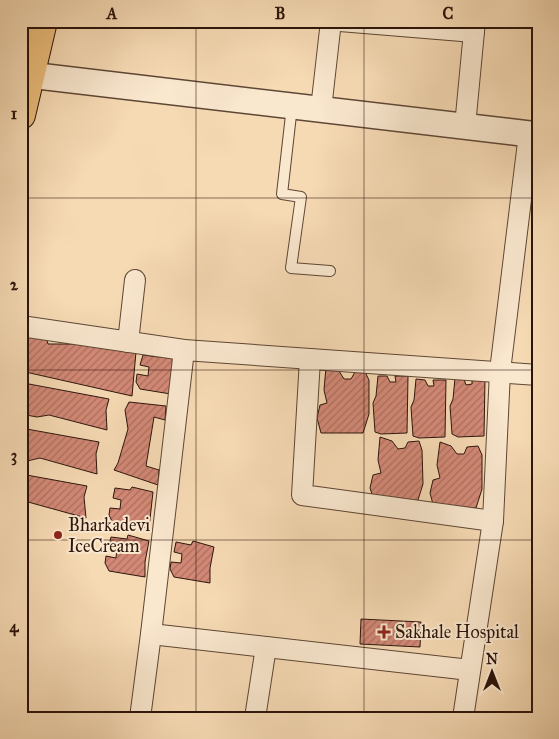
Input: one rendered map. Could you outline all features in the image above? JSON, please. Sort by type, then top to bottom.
[{"type":"main road","points":[[21,115],[26,75],[43,21]]},
{"type":"street","points":[[321,109],[332,21]]},
{"type":"street","points":[[340,21],[475,27],[465,126]]},
{"type":"street","points":[[26,75],[534,134],[500,371],[493,521],[463,718]]},
{"type":"street","points":[[128,342],[135,280]]},
{"type":"street","points":[[21,326],[184,350],[538,375]]},
{"type":"street","points":[[140,718],[184,350]]},
{"type":"street","points":[[310,358],[302,495],[493,521]]},
{"type":"street","points":[[151,634],[470,670]]},
{"type":"street","points":[[254,718],[266,647]]},
{"type":"lane","points":[[292,106],[282,194],[300,197],[292,268],[330,271]]},
{"type":"building","points":[[21,335],[46,336],[48,344],[74,344],[136,352],[132,396],[21,371]]},
{"type":"building","points":[[160,354],[181,359],[177,395],[140,389],[136,382],[137,374],[148,376],[149,367],[140,365],[143,355],[158,357]]},
{"type":"building","points":[[326,367],[339,371],[344,379],[351,379],[355,372],[365,372],[369,380],[369,414],[363,433],[321,433],[317,418],[320,405],[327,403],[324,390]]},
{"type":"building","points":[[378,376],[387,376],[390,382],[396,382],[395,376],[408,376],[407,433],[381,434],[375,432],[373,403],[376,396]]},
{"type":"building","points":[[455,378],[464,379],[466,385],[472,384],[472,379],[485,379],[484,436],[458,437],[452,434],[450,406],[453,399]]},
{"type":"building","points":[[416,379],[425,380],[428,386],[434,386],[433,380],[446,380],[445,437],[419,438],[413,436],[411,407],[414,400]]},
{"type":"building","points":[[29,384],[109,399],[106,410],[107,430],[49,415],[37,417],[21,414],[24,394]]},
{"type":"building","points":[[129,402],[166,406],[165,420],[154,417],[146,466],[159,470],[158,485],[114,470],[118,463],[128,429],[125,410]]},
{"type":"building","points":[[21,428],[99,442],[96,454],[97,474],[40,458],[27,461],[21,460]]},
{"type":"building","points":[[380,437],[392,441],[398,449],[405,448],[408,442],[419,441],[422,450],[423,484],[417,503],[375,503],[370,488],[373,475],[381,473],[378,460]]},
{"type":"building","points":[[440,442],[451,446],[457,454],[464,454],[467,447],[478,446],[482,455],[482,489],[476,508],[434,508],[430,493],[433,480],[440,478],[437,465]]},
{"type":"building","points":[[21,474],[87,486],[84,497],[86,518],[28,502],[21,504]]},
{"type":"building","points":[[132,487],[153,492],[149,528],[113,523],[109,515],[110,508],[120,509],[121,500],[113,498],[115,488],[130,490]]},
{"type":"building","points":[[128,535],[149,541],[145,562],[145,577],[109,571],[105,563],[106,556],[116,558],[117,548],[109,546],[111,537],[127,539]]},
{"type":"building","points":[[193,541],[214,547],[210,568],[210,583],[174,577],[170,569],[171,562],[181,563],[182,554],[174,552],[176,542],[191,545]]},
{"type":"building","points":[[361,619],[421,622],[420,647],[360,644]]},
{"type":"place","name":"Bharkadevi IceCream","points":[[58,535]]},
{"type":"place","name":"Sakhale Hospital","points":[[384,632]]}]
